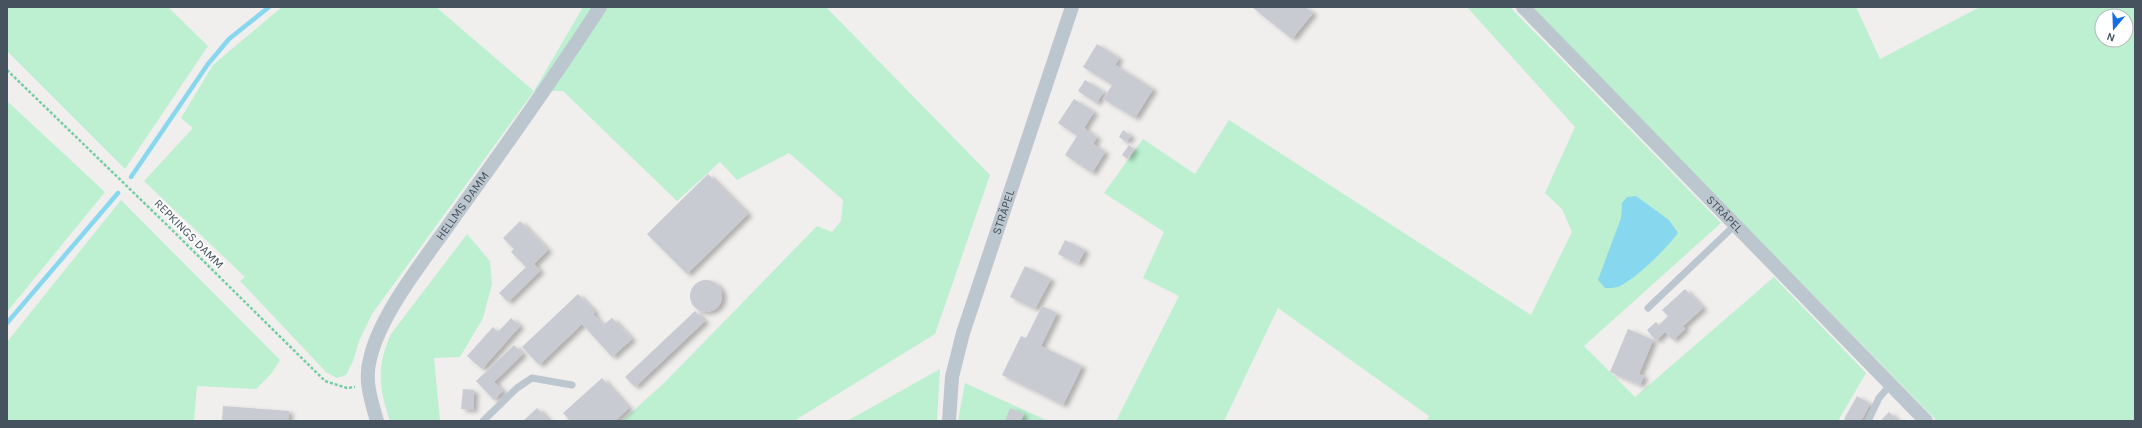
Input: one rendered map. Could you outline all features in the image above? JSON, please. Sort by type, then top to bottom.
[{"type":"street","name":"HELLMS DAMM","points":[[377,421],[367,386],[369,359],[380,330],[409,282],[555,76],[600,7]]},
{"type":"street","name":"STRÄPEL","points":[[949,421],[952,377],[963,333],[1072,7]]},
{"type":"street","name":"STRÄPEL","points":[[1523,7],[1891,384],[1923,420]]},
{"type":"lane","points":[[1648,308],[1735,225]]},
{"type":"lane","points":[[483,421],[517,388],[532,378],[572,385]]},
{"type":"lane","points":[[1868,421],[1879,398],[1891,384]]},
{"type":"path","name":"REPKINGS DAMM","points":[[7,70],[325,381],[347,388],[367,386]]},
{"type":"green space","points":[[7,7],[168,7],[208,46],[125,169],[7,51]]},
{"type":"green space","points":[[282,7],[436,7],[534,91],[372,314],[359,341],[353,361],[346,375],[337,378],[326,372],[240,281],[245,277],[144,181],[193,128],[181,118],[213,65]]},
{"type":"green space","points":[[583,7],[826,7],[990,175],[935,334],[794,421],[622,421],[665,382],[817,226],[832,232],[841,221],[843,200],[789,153],[737,180],[720,162],[677,201],[563,91],[534,91]]},
{"type":"green space","points":[[1467,7],[1510,7],[1721,223],[1584,346],[1635,397],[1774,277],[1866,373],[1838,421],[1427,421],[1429,416],[1278,308],[1224,421],[1116,421],[1179,296],[1143,278],[1164,232],[1104,193],[1143,139],[1195,174],[1229,120],[1531,315],[1572,232],[1562,209],[1545,193],[1575,127]],"holes":[[[1622,203],[1648,263],[1631,279],[1611,248],[1621,218]]]},
{"type":"green space","points":[[1530,7],[1856,7],[1880,59],[1980,7],[2135,7],[2135,421],[1937,421]]},
{"type":"green space","points":[[7,101],[105,192],[7,312]]},
{"type":"green space","points":[[121,200],[280,360],[271,374],[256,389],[197,386],[194,421],[7,421],[7,342]]},
{"type":"green space","points":[[467,234],[490,261],[492,284],[483,318],[460,357],[434,358],[440,421],[390,421],[383,398],[381,378],[381,367],[386,346],[391,334]]},
{"type":"green space","points":[[940,369],[937,421],[847,421]]},
{"type":"green space","points":[[965,383],[1048,421],[958,421]]},
{"type":"water","points":[[1636,196],[1669,220],[1678,233],[1642,271],[1618,287],[1605,288],[1598,280],[1621,218],[1622,203],[1627,197]]},
{"type":"building","points":[[1252,7],[1305,7],[1313,13],[1292,39]]},
{"type":"building","points":[[1097,44],[1119,58],[1115,65],[1153,89],[1135,118],[1103,99],[1112,85],[1083,67]]},
{"type":"building","points":[[1085,80],[1104,92],[1096,103],[1078,91]]},
{"type":"building","points":[[1074,99],[1094,112],[1084,128],[1097,137],[1093,144],[1105,152],[1092,173],[1065,155],[1077,136],[1058,123]]},
{"type":"building","points":[[1123,130],[1131,136],[1126,142],[1119,137]]},
{"type":"building","points":[[1129,145],[1134,149],[1128,159],[1122,155]]},
{"type":"building","points":[[708,174],[748,214],[687,274],[647,234]]},
{"type":"building","points":[[520,221],[548,250],[534,264],[540,271],[508,302],[499,293],[526,267],[511,252],[514,249],[503,238]]},
{"type":"building","points":[[1065,240],[1085,250],[1078,264],[1058,254]]},
{"type":"building","points":[[1025,266],[1051,279],[1035,309],[1010,297]]},
{"type":"building","points":[[703,280],[709,280],[719,287],[722,296],[721,302],[715,309],[709,312],[703,312],[693,305],[690,299],[690,293],[697,283]]},
{"type":"building","points":[[1685,289],[1703,308],[1683,326],[1685,329],[1673,340],[1665,332],[1656,341],[1647,330],[1656,322],[1659,325],[1668,316],[1662,310]]},
{"type":"building","points":[[578,294],[595,312],[593,314],[603,325],[612,318],[632,339],[612,357],[582,324],[539,365],[522,347]]},
{"type":"building","points":[[1042,306],[1057,313],[1041,346],[1082,366],[1063,405],[1002,375],[1021,336],[1026,338]]},
{"type":"building","points":[[695,311],[705,321],[635,387],[625,377]]},
{"type":"building","points":[[511,318],[520,326],[482,369],[467,356],[493,327],[498,332]]},
{"type":"building","points":[[1628,329],[1653,340],[1639,374],[1644,376],[1640,385],[1610,372]]},
{"type":"building","points":[[514,345],[523,354],[494,382],[503,391],[494,400],[476,381]]},
{"type":"building","points":[[602,378],[629,408],[615,421],[570,421],[563,413]]},
{"type":"building","points":[[463,389],[474,390],[473,410],[461,409]]},
{"type":"building","points":[[1857,396],[1870,404],[1861,421],[1847,421],[1844,419]]},
{"type":"building","points":[[223,406],[289,411],[288,421],[222,421]]},
{"type":"building","points":[[537,408],[548,419],[546,421],[523,421]]},
{"type":"building","points":[[1010,408],[1024,414],[1021,421],[1005,421]]},
{"type":"building","points":[[1889,412],[1898,421],[1883,421],[1882,419]]},
{"type":"waterway","points":[[131,177],[208,64],[229,39],[269,7]]},
{"type":"waterway","points":[[7,323],[118,193]]}]
